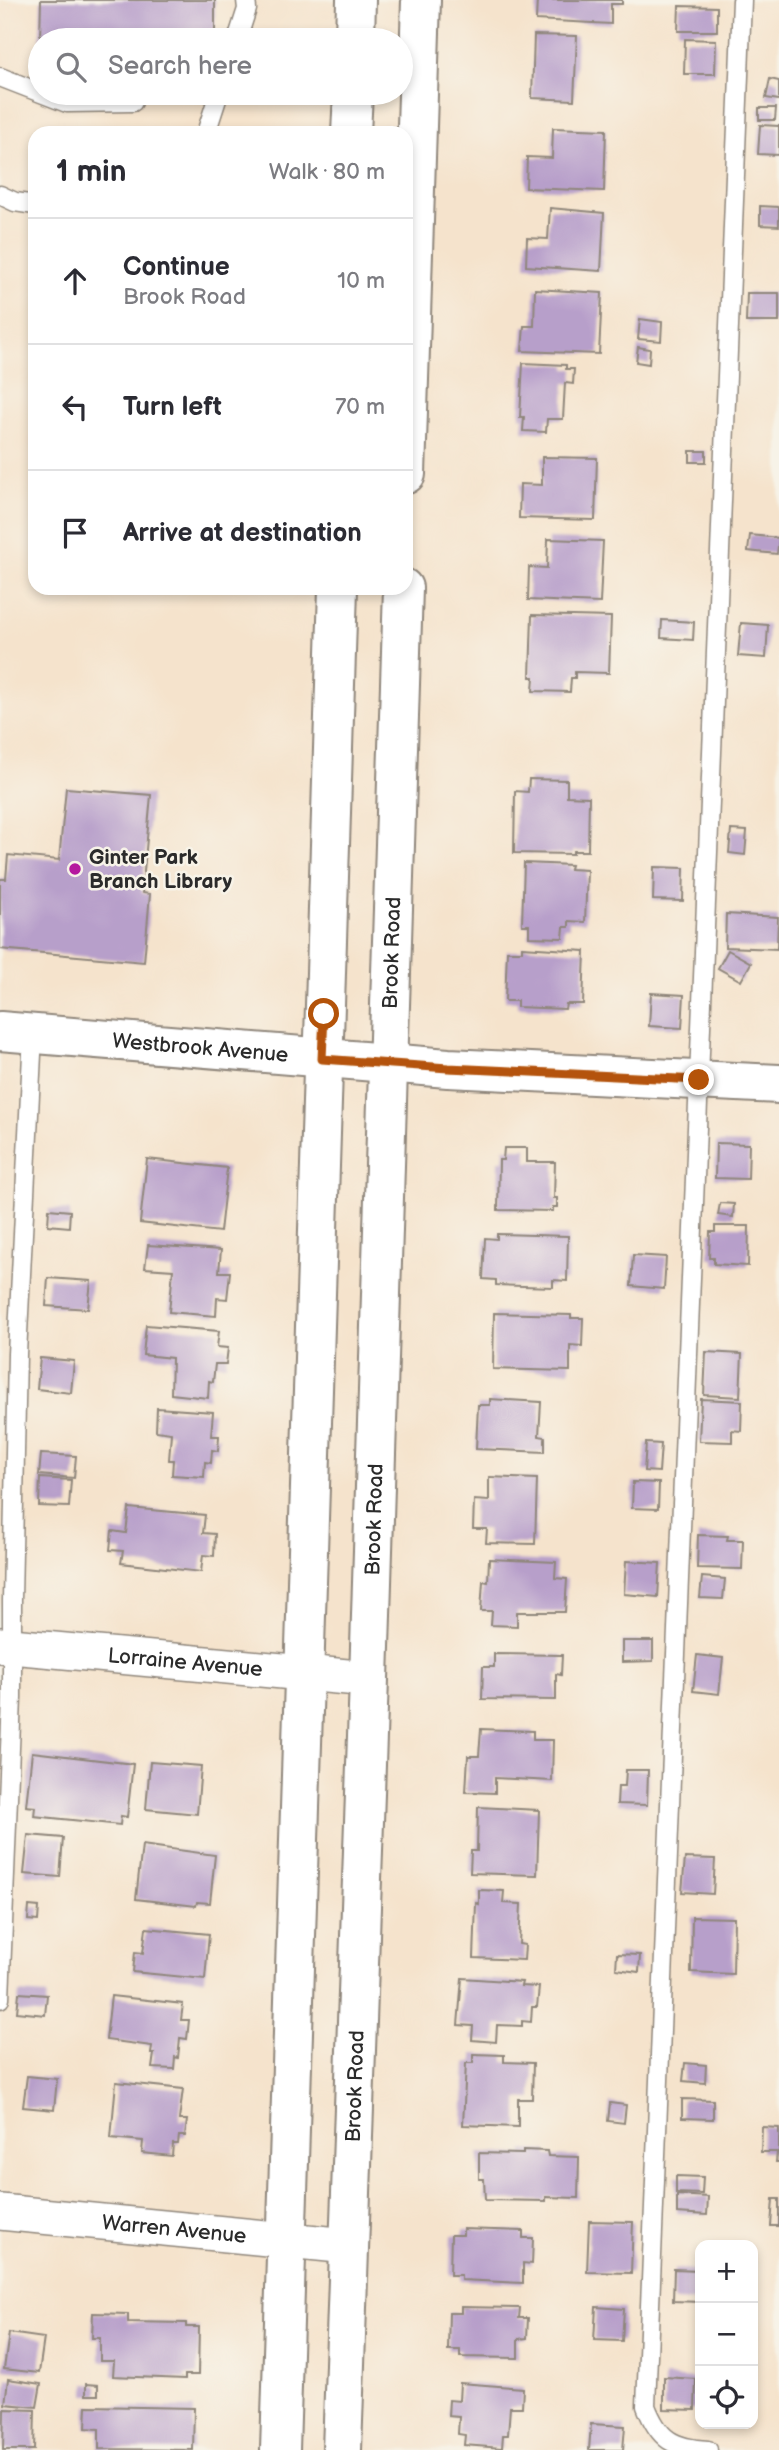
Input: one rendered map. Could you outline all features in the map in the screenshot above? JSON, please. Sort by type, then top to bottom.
[{"type":"main road","points":[[355,28],[356,0]]},
{"type":"main road","points":[[413,162],[421,0]]},
{"type":"main road","points":[[351,126],[352,105]]},
{"type":"main road","points":[[280,2450],[338,595]]},
{"type":"main road","name":"Brook Road","points":[[342,2450],[369,1679],[402,595]]},
{"type":"main road","name":"Westbrook Avenue","points":[[17,1033],[388,1064],[779,1084]]},
{"type":"street","name":"Lorraine Avenue","points":[[6,1645],[369,1679]]},
{"type":"street","name":"Warren Avenue","points":[[0,2212],[349,2246]]},
{"type":"lane","points":[[241,28],[247,9],[246,0]]},
{"type":"lane","points":[[708,2450],[671,2444],[654,2427],[646,2406],[742,0]]},
{"type":"lane","points":[[0,77],[28,88]]},
{"type":"lane","points":[[208,126],[215,105]]},
{"type":"lane","points":[[0,195],[28,203]]},
{"type":"lane","points":[[0,1999],[12,1698],[6,1645],[9,1354],[17,1033]]},
{"type":"building","points":[[41,0],[215,0],[215,28],[40,28]]},
{"type":"building","points":[[537,0],[622,0],[622,4],[611,4],[611,24],[536,20]]},
{"type":"building","points":[[679,6],[717,7],[717,31],[678,31]]},
{"type":"building","points":[[534,35],[577,36],[574,100],[532,98]]},
{"type":"building","points":[[685,39],[716,40],[715,74],[684,74]]},
{"type":"building","points":[[770,79],[779,81],[779,100],[766,98]]},
{"type":"building","points":[[759,108],[776,108],[775,120],[759,120]]},
{"type":"building","points":[[760,125],[779,126],[779,155],[758,154]]},
{"type":"building","points":[[553,128],[606,130],[604,191],[526,188],[527,157],[552,158]]},
{"type":"building","points":[[760,206],[779,207],[779,226],[760,225]]},
{"type":"building","points":[[550,208],[604,213],[601,271],[526,266],[527,238],[548,239]]},
{"type":"building","points":[[535,289],[602,293],[599,354],[522,351],[524,326],[534,326]]},
{"type":"building","points":[[747,293],[779,293],[779,322],[746,322]]},
{"type":"building","points":[[640,319],[662,322],[661,341],[638,339]]},
{"type":"building","points":[[638,347],[650,349],[649,364],[636,362]]},
{"type":"building","points":[[523,363],[566,365],[566,369],[574,369],[573,384],[565,383],[563,419],[547,419],[546,432],[523,431],[524,417],[520,417]]},
{"type":"building","points":[[690,451],[706,451],[706,462],[690,462]]},
{"type":"building","points":[[542,457],[597,458],[595,520],[519,518],[520,484],[542,485]]},
{"type":"building","points":[[750,535],[779,538],[777,554],[748,551]]},
{"type":"building","points":[[548,539],[603,541],[600,603],[528,600],[529,567],[547,568]]},
{"type":"building","points":[[532,615],[611,617],[609,673],[575,672],[575,678],[571,678],[570,692],[533,691],[534,677],[530,677]]},
{"type":"building","points":[[662,620],[694,622],[693,640],[661,638]]},
{"type":"building","points":[[741,623],[768,625],[766,658],[738,656]]},
{"type":"building","points":[[529,779],[567,780],[567,796],[589,797],[588,851],[573,851],[573,854],[514,853],[515,791],[528,792]]},
{"type":"building","name":"Ginter Park Branch Library","points":[[66,788],[151,795],[142,893],[150,894],[144,962],[0,949],[0,879],[6,879],[8,855],[59,860]]},
{"type":"building","points":[[731,830],[747,831],[745,855],[729,853]]},
{"type":"building","points":[[524,863],[571,865],[570,869],[587,870],[585,922],[569,921],[569,927],[564,927],[563,938],[529,937],[529,925],[522,925]]},
{"type":"building","points":[[654,867],[684,868],[683,901],[653,900]]},
{"type":"building","points":[[726,914],[778,917],[777,949],[725,947]]},
{"type":"building","points":[[522,947],[585,951],[583,1004],[566,1004],[565,1009],[517,1007],[517,1001],[505,1001],[507,951],[522,951]]},
{"type":"building","points":[[728,950],[751,963],[741,981],[718,968]]},
{"type":"building","points":[[651,993],[684,995],[682,1028],[649,1026]]},
{"type":"building","points":[[716,1143],[749,1144],[748,1179],[715,1178]]},
{"type":"building","points":[[504,1148],[527,1148],[527,1162],[555,1162],[554,1198],[557,1198],[557,1207],[553,1207],[553,1211],[498,1210],[499,1160],[503,1160]]},
{"type":"building","points":[[147,1159],[227,1168],[220,1232],[140,1223]]},
{"type":"building","points":[[720,1203],[734,1204],[733,1217],[718,1215]]},
{"type":"building","points":[[49,1209],[70,1211],[69,1227],[48,1225]]},
{"type":"building","points":[[715,1226],[749,1226],[748,1266],[714,1264],[714,1258],[709,1258],[710,1232],[715,1232]]},
{"type":"building","points":[[497,1234],[568,1236],[567,1281],[553,1280],[553,1287],[496,1285],[496,1280],[483,1279],[485,1238],[497,1239]]},
{"type":"building","points":[[148,1245],[221,1250],[219,1272],[230,1272],[227,1299],[217,1298],[216,1316],[169,1312],[173,1270],[145,1268]]},
{"type":"building","points":[[633,1255],[666,1257],[664,1289],[631,1286]]},
{"type":"building","points":[[48,1278],[91,1281],[88,1309],[46,1306]]},
{"type":"building","points":[[494,1313],[571,1315],[571,1318],[583,1318],[582,1346],[570,1345],[570,1371],[493,1369]]},
{"type":"building","points":[[146,1325],[219,1331],[217,1347],[228,1348],[226,1364],[215,1364],[213,1382],[209,1381],[208,1398],[171,1394],[172,1358],[143,1355]]},
{"type":"building","points":[[706,1352],[742,1354],[740,1397],[704,1395]]},
{"type":"building","points":[[40,1358],[74,1361],[71,1393],[37,1389]]},
{"type":"building","points":[[490,1399],[541,1402],[539,1436],[545,1437],[545,1452],[476,1449],[478,1405],[490,1405]]},
{"type":"building","points":[[701,1399],[742,1401],[741,1431],[732,1430],[732,1442],[699,1441]]},
{"type":"building","points":[[157,1408],[213,1412],[211,1436],[219,1436],[218,1451],[212,1450],[211,1463],[205,1462],[204,1477],[172,1475],[173,1460],[169,1460],[171,1433],[156,1431]]},
{"type":"building","points":[[646,1443],[661,1444],[659,1472],[644,1471]]},
{"type":"building","points":[[41,1454],[76,1456],[74,1478],[39,1475]]},
{"type":"building","points":[[489,1477],[537,1479],[535,1544],[486,1543],[487,1529],[473,1529],[474,1500],[489,1501]]},
{"type":"building","points":[[40,1478],[71,1480],[69,1507],[39,1506]]},
{"type":"building","points":[[633,1482],[659,1483],[658,1509],[632,1508]]},
{"type":"building","points":[[129,1508],[205,1515],[203,1533],[215,1534],[214,1556],[203,1555],[201,1572],[121,1563],[123,1551],[110,1550],[112,1531],[126,1533]]},
{"type":"building","points":[[698,1535],[728,1536],[727,1540],[743,1540],[742,1569],[697,1568]]},
{"type":"building","points":[[489,1559],[556,1562],[555,1578],[567,1579],[565,1612],[517,1612],[517,1626],[491,1625],[492,1611],[481,1611],[483,1581],[488,1582]]},
{"type":"building","points":[[626,1561],[660,1563],[658,1597],[624,1594]]},
{"type":"building","points":[[702,1577],[725,1579],[723,1599],[700,1598]]},
{"type":"building","points":[[622,1641],[653,1641],[653,1661],[622,1662]]},
{"type":"building","points":[[494,1654],[562,1655],[561,1675],[556,1674],[556,1700],[482,1699],[483,1667],[494,1667]]},
{"type":"building","points":[[697,1655],[723,1658],[719,1694],[693,1691]]},
{"type":"building","points":[[481,1729],[533,1731],[533,1740],[553,1740],[552,1781],[495,1778],[495,1793],[466,1792],[468,1756],[479,1756]]},
{"type":"building","points":[[32,1752],[133,1764],[127,1817],[121,1816],[120,1825],[34,1816],[35,1807],[26,1806]]},
{"type":"building","points":[[150,1762],[201,1766],[197,1814],[146,1809]]},
{"type":"building","points":[[626,1770],[648,1770],[647,1805],[617,1804],[618,1786],[625,1786]]},
{"type":"building","points":[[478,1807],[539,1810],[537,1875],[470,1873],[471,1851],[477,1851]]},
{"type":"building","points":[[28,1835],[63,1838],[60,1877],[24,1874]]},
{"type":"building","points":[[142,1845],[215,1855],[210,1903],[197,1902],[196,1906],[136,1899]]},
{"type":"building","points":[[685,1858],[715,1859],[713,1894],[682,1892]]},
{"type":"building","points":[[479,1890],[504,1891],[503,1903],[521,1904],[519,1944],[525,1945],[524,1960],[474,1958]]},
{"type":"building","points":[[29,1906],[39,1907],[38,1921],[28,1920]]},
{"type":"building","points":[[692,1917],[734,1918],[733,1974],[691,1972]]},
{"type":"building","points":[[146,1928],[209,1934],[205,1979],[133,1972],[135,1952],[143,1953]]},
{"type":"building","points":[[617,1954],[640,1955],[639,1972],[616,1969]]},
{"type":"building","points":[[462,1978],[522,1982],[521,1986],[539,1987],[537,2007],[532,2007],[531,2022],[522,2021],[522,2026],[497,2025],[496,2042],[472,2040],[473,2026],[458,2025]]},
{"type":"building","points":[[19,1993],[47,1995],[45,2015],[17,2012]]},
{"type":"building","points":[[111,1996],[183,2004],[181,2020],[189,2020],[187,2039],[180,2038],[174,2069],[152,2068],[152,2046],[106,2040]]},
{"type":"building","points":[[473,2054],[504,2055],[504,2062],[533,2063],[532,2099],[518,2099],[518,2127],[463,2125],[466,2063],[473,2063]]},
{"type":"building","points":[[685,2063],[706,2065],[705,2083],[683,2081]]},
{"type":"building","points":[[27,2076],[57,2079],[54,2110],[23,2107]]},
{"type":"building","points":[[116,2082],[183,2089],[179,2120],[187,2120],[185,2136],[179,2136],[178,2144],[173,2144],[172,2156],[142,2153],[143,2141],[111,2138]]},
{"type":"building","points":[[682,2099],[713,2100],[713,2119],[682,2118]]},
{"type":"building","points":[[610,2103],[626,2105],[624,2123],[608,2121]]},
{"type":"building","points":[[762,2127],[779,2128],[779,2162],[776,2162],[777,2152],[761,2152]]},
{"type":"building","points":[[523,2150],[547,2151],[548,2156],[579,2157],[578,2198],[546,2197],[546,2201],[485,2200],[484,2179],[479,2179],[479,2153],[523,2154]]},
{"type":"building","points":[[676,2176],[703,2177],[702,2194],[676,2193]]},
{"type":"building","points":[[677,2195],[708,2197],[707,2215],[677,2213]]},
{"type":"building","points":[[773,2199],[779,2199],[779,2226],[771,2226]]},
{"type":"building","points":[[589,2221],[633,2222],[631,2273],[587,2272]]},
{"type":"building","points":[[463,2229],[523,2231],[523,2238],[533,2238],[532,2264],[523,2263],[523,2283],[461,2280],[461,2275],[450,2275],[451,2235],[463,2235]]},
{"type":"building","points":[[674,2269],[695,2270],[695,2302],[673,2301]]},
{"type":"building","points":[[461,2307],[520,2308],[519,2318],[528,2318],[527,2338],[518,2339],[518,2358],[460,2357],[460,2350],[448,2350],[449,2313],[461,2313]]},
{"type":"building","points":[[596,2307],[624,2309],[622,2341],[594,2340]]},
{"type":"building","points":[[93,2313],[128,2314],[128,2322],[186,2323],[186,2327],[199,2327],[198,2375],[185,2375],[185,2379],[113,2376],[114,2361],[100,2361],[100,2338],[92,2338]]},
{"type":"building","points":[[9,2333],[44,2338],[39,2373],[4,2369]]},
{"type":"building","points":[[664,2377],[695,2379],[695,2410],[664,2409]]},
{"type":"building","points":[[8,2379],[41,2384],[37,2407],[5,2404]]},
{"type":"building","points":[[460,2383],[523,2388],[522,2407],[510,2407],[508,2435],[503,2435],[502,2448],[464,2445],[465,2435],[458,2434],[459,2417],[448,2416],[449,2400],[459,2401]]},
{"type":"building","points":[[86,2384],[98,2385],[98,2395],[86,2395]]},
{"type":"building","points":[[87,2406],[194,2408],[193,2450],[99,2449],[99,2429],[86,2428]]},
{"type":"building","points":[[4,2409],[35,2410],[34,2450],[3,2450]]},
{"type":"building","points":[[591,2424],[625,2426],[623,2450],[589,2450]]},
{"type":"place","name":"Ginter Park Branch Library","points":[[75,869]]},
{"type":"route","points":[[324,1014],[322,1059],[699,1080]]}]
